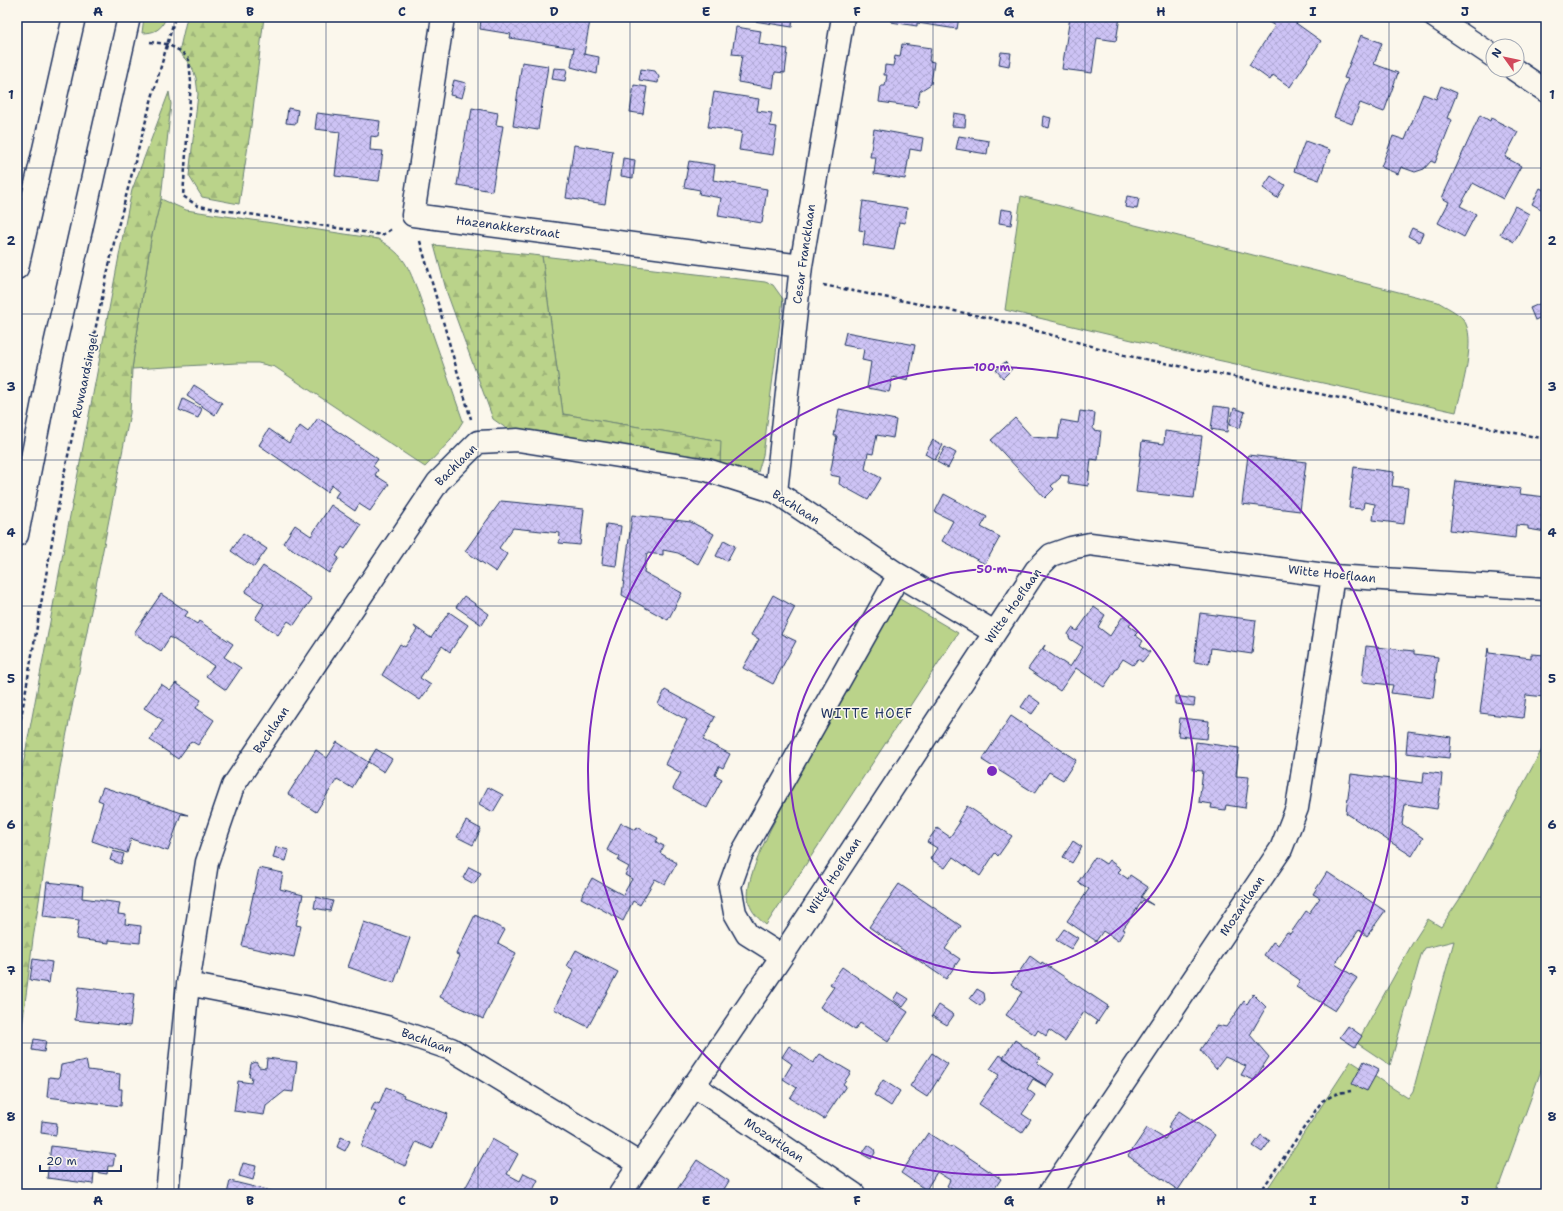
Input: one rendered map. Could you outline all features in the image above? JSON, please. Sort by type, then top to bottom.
[{"type":"street","points":[[17,268],[74,17]]},
{"type":"street","points":[[17,534],[49,371],[129,17]]},
{"type":"street","points":[[413,215],[443,17]]},
{"type":"street","name":"Cesar Francklaan","points":[[776,492],[800,273],[843,17]]},
{"type":"street","points":[[1435,17],[1485,51]]},
{"type":"street","points":[[1525,77],[1546,91]]},
{"type":"street","name":"Hazenakkerstraat","points":[[413,215],[800,273]]},
{"type":"street","name":"Bachlaan","points":[[167,1194],[188,984],[207,862],[233,786],[438,482],[478,442],[518,440],[706,470],[776,492],[899,575],[994,632]]},
{"type":"street","name":"Witte Hoeflaan","points":[[620,1194],[782,956],[994,632],[1036,570],[1051,556],[1071,548],[1090,544],[1332,576],[1546,589]]},
{"type":"street","points":[[782,956],[747,934],[735,913],[730,886],[741,855],[899,575]]},
{"type":"street","name":"Mozartlaan","points":[[1049,1194],[1281,849],[1297,808],[1332,576]]},
{"type":"street","name":"Bachlaan","points":[[188,984],[321,1011],[390,1028],[451,1049],[640,1164]]},
{"type":"street","name":"Mozartlaan","points":[[693,1085],[854,1194]]},
{"type":"path","name":"Ruwaardsingel","points":[[17,740],[64,471],[115,238],[175,17]]},
{"type":"path","points":[[167,44],[182,52],[189,60],[191,82],[183,196],[198,206],[382,235],[413,215],[478,442]]},
{"type":"path","points":[[800,273],[990,318],[1124,355],[1546,439]]},
{"type":"path","points":[[1259,1194],[1322,1101],[1338,1093],[1351,1091]]},
{"type":"green space","points":[[144,17],[166,17],[160,28],[157,30],[142,33]]},
{"type":"green space","points":[[187,17],[264,17],[251,126],[239,204],[202,197],[189,176],[198,94],[196,78],[192,67],[179,52]]},
{"type":"green space","points":[[169,92],[171,104],[161,199],[151,239],[132,369],[130,413],[60,768],[33,939],[17,1067],[17,797],[132,190]]},
{"type":"green space","points":[[1021,196],[1438,302],[1461,316],[1467,327],[1469,338],[1467,364],[1456,412],[1208,358],[1005,310]]},
{"type":"green space","points":[[161,199],[186,210],[378,239],[398,254],[406,265],[417,289],[463,421],[451,440],[425,467],[275,367],[258,363],[132,369],[151,239]]},
{"type":"green space","points":[[434,245],[542,256],[563,414],[721,441],[720,464],[510,431],[493,419],[447,293]]},
{"type":"green space","points":[[542,256],[765,282],[773,285],[783,299],[763,455],[758,472],[720,464],[720,441],[563,414]]},
{"type":"green space","points":[[893,595],[958,633],[766,925],[758,918],[750,907],[748,895],[751,876],[770,830]]},
{"type":"green space","points":[[1546,742],[1546,1057],[1496,1194],[1264,1194],[1351,1061],[1408,1098],[1413,1091],[1454,941],[1425,948],[1421,955],[1390,1065],[1357,1043],[1412,944],[1428,919],[1441,927],[1465,891]]},
{"type":"building","points":[[481,17],[572,17],[590,21],[584,54],[599,57],[597,74],[571,67],[574,48],[510,38],[511,34],[480,29]]},
{"type":"building","points":[[742,17],[793,17],[792,27],[742,19]]},
{"type":"building","points":[[891,17],[959,17],[957,29],[917,23],[917,26],[891,22]]},
{"type":"building","points":[[1070,17],[1120,17],[1116,41],[1097,38],[1092,73],[1062,69]]},
{"type":"building","points":[[1261,17],[1295,17],[1293,21],[1321,41],[1290,87],[1273,75],[1270,80],[1249,65],[1275,26]]},
{"type":"building","points":[[736,27],[761,31],[759,44],[788,49],[785,73],[775,72],[773,88],[738,82],[742,55],[732,54]]},
{"type":"building","points":[[1361,35],[1382,43],[1374,64],[1398,73],[1384,112],[1360,103],[1352,124],[1334,117],[1348,79],[1344,78]]},
{"type":"building","points":[[902,44],[931,48],[929,61],[934,62],[931,84],[920,91],[917,107],[879,102],[881,86],[885,86],[887,75],[884,75],[885,65],[893,66],[895,56],[900,57]]},
{"type":"building","points":[[1001,52],[1011,53],[1009,66],[999,64]]},
{"type":"building","points":[[522,62],[548,66],[538,130],[513,126]]},
{"type":"building","points":[[554,68],[567,69],[565,81],[552,79]]},
{"type":"building","points":[[641,69],[655,71],[659,77],[658,83],[639,80]]},
{"type":"building","points":[[454,80],[466,83],[462,98],[450,95]]},
{"type":"building","points":[[634,85],[647,87],[643,114],[630,112]]},
{"type":"building","points":[[1441,86],[1457,93],[1447,118],[1452,120],[1435,163],[1431,161],[1424,169],[1415,172],[1401,167],[1398,174],[1381,167],[1393,136],[1405,140],[1423,94],[1436,99]]},
{"type":"building","points":[[714,92],[759,99],[757,111],[772,113],[770,126],[777,127],[773,155],[739,150],[742,132],[708,127]]},
{"type":"building","points":[[288,108],[298,110],[296,124],[286,123]]},
{"type":"building","points":[[472,108],[498,113],[496,125],[503,126],[492,191],[457,185],[468,120],[470,121]]},
{"type":"building","points":[[317,113],[380,121],[378,137],[371,136],[370,150],[383,151],[379,181],[335,176],[340,132],[315,129]]},
{"type":"building","points":[[954,113],[966,115],[965,127],[952,126]]},
{"type":"building","points":[[1480,115],[1490,121],[1491,118],[1518,132],[1505,157],[1521,166],[1503,199],[1473,183],[1460,206],[1476,214],[1464,237],[1438,223],[1449,202],[1442,198]]},
{"type":"building","points":[[1043,116],[1051,118],[1049,128],[1042,126]]},
{"type":"building","points":[[874,129],[923,138],[921,151],[910,149],[905,179],[874,174],[876,157],[870,157]]},
{"type":"building","points":[[959,136],[989,141],[987,154],[956,149]]},
{"type":"building","points":[[1305,141],[1330,150],[1319,180],[1294,171]]},
{"type":"building","points":[[574,145],[613,151],[605,204],[566,198]]},
{"type":"building","points":[[623,158],[635,160],[633,178],[621,176]]},
{"type":"building","points":[[689,161],[715,165],[713,180],[767,189],[762,223],[718,216],[721,198],[699,194],[700,190],[684,187]]},
{"type":"building","points":[[1271,176],[1285,185],[1277,198],[1263,188]]},
{"type":"building","points":[[1546,186],[1546,212],[1532,204],[1540,188],[1544,190]]},
{"type":"building","points":[[1127,196],[1139,198],[1137,209],[1125,207]]},
{"type":"building","points":[[863,201],[907,208],[905,223],[899,222],[894,250],[863,245],[865,231],[859,230]]},
{"type":"building","points":[[1515,206],[1529,214],[1514,242],[1500,234]]},
{"type":"building","points":[[1001,209],[1013,211],[1011,225],[999,223]]},
{"type":"building","points":[[1412,228],[1423,233],[1419,242],[1408,236]]},
{"type":"building","points":[[1546,301],[1546,315],[1535,320],[1530,308]]},
{"type":"building","points":[[846,332],[915,345],[908,381],[893,377],[889,392],[867,388],[871,362],[862,360],[864,349],[843,345]]},
{"type":"building","points":[[1005,362],[1012,369],[1003,378],[996,370]]},
{"type":"building","points":[[194,385],[222,403],[215,415],[187,396]]},
{"type":"building","points":[[183,399],[202,409],[198,418],[179,410]]},
{"type":"building","points":[[1214,406],[1230,408],[1227,432],[1211,429]]},
{"type":"building","points":[[1234,408],[1245,412],[1240,428],[1229,425]]},
{"type":"building","points":[[839,409],[896,420],[893,438],[877,435],[873,454],[868,453],[865,469],[881,478],[868,500],[839,484],[840,477],[830,475],[837,436],[834,436]]},
{"type":"building","points":[[1080,411],[1095,413],[1093,430],[1101,431],[1098,460],[1091,459],[1088,486],[1068,483],[1069,476],[1061,475],[1060,478],[1051,486],[1054,489],[1045,498],[991,440],[1015,418],[1032,437],[1058,439],[1061,420],[1078,423]]},
{"type":"building","points":[[318,418],[378,459],[373,466],[378,470],[375,475],[389,484],[370,511],[359,504],[355,511],[335,497],[339,491],[332,485],[327,492],[259,445],[269,429],[289,443],[300,426],[308,432]]},
{"type":"building","points":[[1165,431],[1202,436],[1194,498],[1136,492],[1142,441],[1164,444]]},
{"type":"building","points":[[933,440],[943,445],[935,460],[925,454]]},
{"type":"building","points":[[945,447],[956,453],[948,468],[937,462]]},
{"type":"building","points":[[1248,455],[1306,462],[1300,511],[1242,504]]},
{"type":"building","points":[[1354,467],[1394,472],[1392,486],[1408,488],[1404,524],[1373,520],[1375,504],[1364,502],[1363,509],[1349,508]]},
{"type":"building","points":[[1456,481],[1521,489],[1520,494],[1546,497],[1546,532],[1528,529],[1528,526],[1516,525],[1515,538],[1450,530]]},
{"type":"building","points":[[944,494],[987,517],[981,527],[1000,537],[985,564],[942,541],[953,521],[935,512]]},
{"type":"building","points":[[501,501],[584,509],[580,545],[559,543],[560,533],[513,528],[499,548],[507,554],[496,572],[465,551]]},
{"type":"building","points":[[331,505],[361,525],[345,549],[342,547],[336,556],[339,558],[329,573],[283,543],[295,525],[311,536]]},
{"type":"building","points":[[632,515],[691,522],[714,534],[698,564],[678,553],[663,550],[663,555],[647,553],[644,572],[682,593],[668,620],[622,595]]},
{"type":"building","points":[[606,524],[621,526],[616,566],[602,564]]},
{"type":"building","points":[[243,533],[267,549],[254,567],[231,551]]},
{"type":"building","points":[[724,540],[735,546],[727,561],[716,556]]},
{"type":"building","points":[[263,566],[312,599],[294,625],[288,621],[278,635],[255,619],[264,604],[245,592]]},
{"type":"building","points":[[161,594],[188,612],[185,616],[197,624],[199,621],[233,644],[224,657],[241,668],[226,690],[206,676],[214,666],[170,637],[161,651],[134,633]]},
{"type":"building","points":[[773,595],[795,607],[781,634],[796,641],[773,684],[743,668],[759,639],[751,635]]},
{"type":"building","points":[[464,596],[489,614],[482,625],[456,607]]},
{"type":"building","points":[[1094,607],[1105,615],[1098,627],[1110,636],[1123,616],[1132,622],[1129,626],[1138,632],[1135,635],[1143,641],[1140,645],[1150,652],[1142,662],[1138,659],[1133,665],[1123,659],[1104,687],[1076,668],[1060,691],[1028,669],[1045,645],[1043,649],[1070,667],[1083,647],[1070,639],[1068,634],[1072,628],[1077,631]]},
{"type":"building","points":[[449,612],[468,625],[450,652],[442,646],[420,678],[431,685],[420,700],[382,675],[400,644],[405,647],[417,630],[414,626],[431,638]]},
{"type":"building","points":[[1200,613],[1256,620],[1252,654],[1211,648],[1209,664],[1194,662]]},
{"type":"building","points":[[1366,646],[1414,651],[1414,654],[1438,657],[1433,698],[1391,693],[1393,685],[1362,682]]},
{"type":"building","points":[[1488,648],[1489,653],[1531,658],[1531,654],[1546,655],[1545,697],[1526,695],[1523,718],[1480,713]]},
{"type":"building","points":[[176,683],[201,700],[196,708],[214,720],[198,745],[191,741],[178,759],[150,740],[163,720],[144,708],[161,684],[170,690]]},
{"type":"building","points":[[665,690],[715,717],[703,740],[730,754],[723,768],[719,766],[715,775],[722,779],[707,808],[673,789],[681,773],[665,764],[687,720],[658,704]]},
{"type":"building","points":[[1029,695],[1040,703],[1032,714],[1021,707]]},
{"type":"building","points":[[1175,696],[1195,699],[1194,706],[1175,704]]},
{"type":"building","points":[[1011,716],[1076,760],[1063,780],[1049,772],[1035,793],[982,760]]},
{"type":"building","points":[[1180,718],[1209,721],[1207,739],[1178,736]]},
{"type":"building","points":[[1408,731],[1451,737],[1449,758],[1406,753]]},
{"type":"building","points":[[337,742],[368,762],[352,788],[337,779],[316,812],[288,794],[316,750],[327,758]]},
{"type":"building","points":[[1196,742],[1239,748],[1236,776],[1249,777],[1245,808],[1226,805],[1225,810],[1211,808],[1212,804],[1199,802],[1203,771],[1192,770]]},
{"type":"building","points":[[376,749],[392,759],[384,772],[368,762]]},
{"type":"building","points":[[1424,772],[1442,774],[1441,785],[1437,809],[1405,804],[1402,824],[1423,838],[1412,856],[1346,813],[1351,774],[1423,783]]},
{"type":"building","points":[[103,787],[188,815],[181,814],[168,851],[131,839],[127,853],[92,841],[103,802],[98,800]]},
{"type":"building","points":[[488,787],[503,795],[493,812],[479,804]]},
{"type":"building","points":[[967,806],[1012,836],[998,856],[995,853],[980,876],[953,857],[945,868],[930,859],[937,848],[927,842],[937,828],[950,837],[960,822],[958,821]]},
{"type":"building","points":[[466,821],[481,829],[473,845],[457,837]]},
{"type":"building","points":[[621,823],[635,830],[637,827],[658,838],[656,842],[664,846],[660,853],[677,863],[665,884],[655,879],[640,905],[633,901],[623,921],[581,898],[592,878],[623,895],[632,879],[625,875],[629,867],[618,861],[620,857],[607,850]]},
{"type":"building","points":[[1073,841],[1082,847],[1072,863],[1063,857]]},
{"type":"building","points":[[276,847],[289,850],[286,861],[273,858]]},
{"type":"building","points":[[113,851],[124,854],[121,864],[110,860]]},
{"type":"building","points":[[1095,857],[1106,864],[1109,860],[1121,869],[1118,872],[1128,879],[1130,875],[1148,887],[1141,897],[1153,905],[1143,900],[1123,929],[1125,930],[1118,941],[1103,931],[1096,941],[1067,921],[1089,889],[1078,882]]},
{"type":"building","points":[[469,867],[481,873],[474,884],[463,878]]},
{"type":"building","points":[[259,868],[283,873],[280,889],[303,895],[296,925],[301,926],[294,957],[242,946]]},
{"type":"building","points":[[1327,872],[1385,911],[1367,936],[1359,930],[1335,964],[1357,978],[1335,1011],[1296,987],[1300,980],[1264,955],[1273,942],[1278,945],[1287,932],[1290,934],[1306,911],[1309,913],[1320,898],[1313,894]]},
{"type":"building","points":[[47,882],[83,886],[82,898],[120,903],[118,914],[126,915],[125,924],[141,926],[140,943],[109,940],[109,943],[76,939],[79,920],[43,916]]},
{"type":"building","points":[[899,884],[961,926],[945,949],[960,959],[946,979],[869,927]]},
{"type":"building","points":[[316,897],[333,901],[330,911],[314,908]]},
{"type":"building","points":[[475,915],[505,930],[498,943],[516,953],[483,1019],[440,997],[460,956],[456,954]]},
{"type":"building","points":[[364,922],[410,938],[394,983],[348,967]]},
{"type":"building","points":[[1064,929],[1078,938],[1071,949],[1056,940]]},
{"type":"building","points":[[576,950],[618,972],[588,1027],[554,1009],[574,970],[567,966]]},
{"type":"building","points":[[1030,956],[1041,964],[1042,962],[1108,1006],[1096,1024],[1097,1021],[1084,1012],[1065,1041],[1049,1030],[1046,1036],[1038,1030],[1035,1035],[1006,1015],[1022,992],[1011,984]]},
{"type":"building","points":[[33,959],[52,962],[49,983],[30,980]]},
{"type":"building","points":[[842,967],[908,1012],[888,1042],[860,1023],[855,1030],[820,1007],[834,987],[830,984]]},
{"type":"building","points":[[79,987],[134,994],[130,1026],[75,1020]]},
{"type":"building","points":[[977,989],[984,993],[985,1000],[980,1006],[970,999]]},
{"type":"building","points":[[898,992],[909,999],[903,1007],[893,1000]]},
{"type":"building","points":[[1253,994],[1266,1007],[1250,1035],[1269,1057],[1254,1080],[1241,1075],[1246,1066],[1225,1057],[1216,1069],[1200,1050],[1217,1025],[1226,1027],[1244,1001],[1247,1004]]},
{"type":"building","points":[[939,1005],[954,1015],[947,1025],[932,1016]]},
{"type":"building","points":[[1348,1026],[1362,1036],[1355,1047],[1340,1037]]},
{"type":"building","points":[[34,1039],[46,1041],[44,1052],[32,1050]]},
{"type":"building","points":[[1015,1040],[1040,1058],[1037,1063],[1054,1074],[1046,1086],[1003,1058]]},
{"type":"building","points":[[789,1046],[813,1063],[820,1054],[851,1072],[843,1084],[846,1086],[824,1119],[790,1098],[797,1088],[783,1079],[792,1064],[782,1057]]},
{"type":"building","points":[[932,1053],[948,1064],[927,1097],[910,1086]]},
{"type":"building","points":[[1000,1055],[1047,1087],[1033,1079],[1027,1089],[1035,1095],[1022,1114],[1031,1120],[1022,1133],[979,1104],[999,1075],[990,1069]]},
{"type":"building","points":[[267,1058],[297,1062],[293,1092],[285,1091],[266,1106],[264,1115],[234,1111],[238,1081],[251,1083],[252,1077],[249,1077],[251,1064],[256,1062],[259,1067],[266,1068]]},
{"type":"building","points":[[86,1060],[88,1070],[120,1074],[119,1089],[122,1089],[121,1106],[47,1097],[49,1077],[59,1078],[61,1065]]},
{"type":"building","points":[[1364,1061],[1379,1069],[1367,1091],[1352,1084]]},
{"type":"building","points":[[883,1080],[900,1091],[891,1106],[874,1095]]},
{"type":"building","points":[[386,1087],[404,1095],[403,1097],[448,1114],[432,1149],[416,1142],[405,1166],[361,1146],[376,1112],[371,1110],[375,1102],[379,1104]]},
{"type":"building","points":[[1179,1111],[1215,1135],[1178,1190],[1128,1156],[1147,1128],[1165,1139],[1171,1129],[1168,1127]]},
{"type":"building","points":[[42,1121],[57,1123],[56,1135],[41,1133]]},
{"type":"building","points":[[928,1133],[951,1148],[952,1146],[1001,1179],[993,1191],[986,1187],[982,1194],[959,1194],[947,1186],[950,1180],[937,1172],[926,1190],[901,1173]]},
{"type":"building","points":[[1261,1135],[1270,1141],[1262,1152],[1253,1146]]},
{"type":"building","points":[[341,1137],[350,1141],[345,1151],[337,1147]]},
{"type":"building","points":[[492,1139],[518,1154],[507,1174],[520,1181],[524,1173],[538,1180],[531,1194],[462,1194]]},
{"type":"building","points":[[868,1145],[874,1149],[875,1153],[871,1159],[862,1154]]},
{"type":"building","points":[[51,1146],[115,1154],[113,1166],[108,1166],[107,1174],[94,1172],[93,1184],[47,1178]]},
{"type":"building","points":[[697,1160],[729,1181],[721,1194],[674,1194]]},
{"type":"building","points":[[243,1163],[256,1166],[253,1180],[239,1176]]},
{"type":"building","points":[[230,1181],[283,1194],[227,1194]]},
{"type":"district","name":"WITTE HOEF","points":[[867,713]]}]
